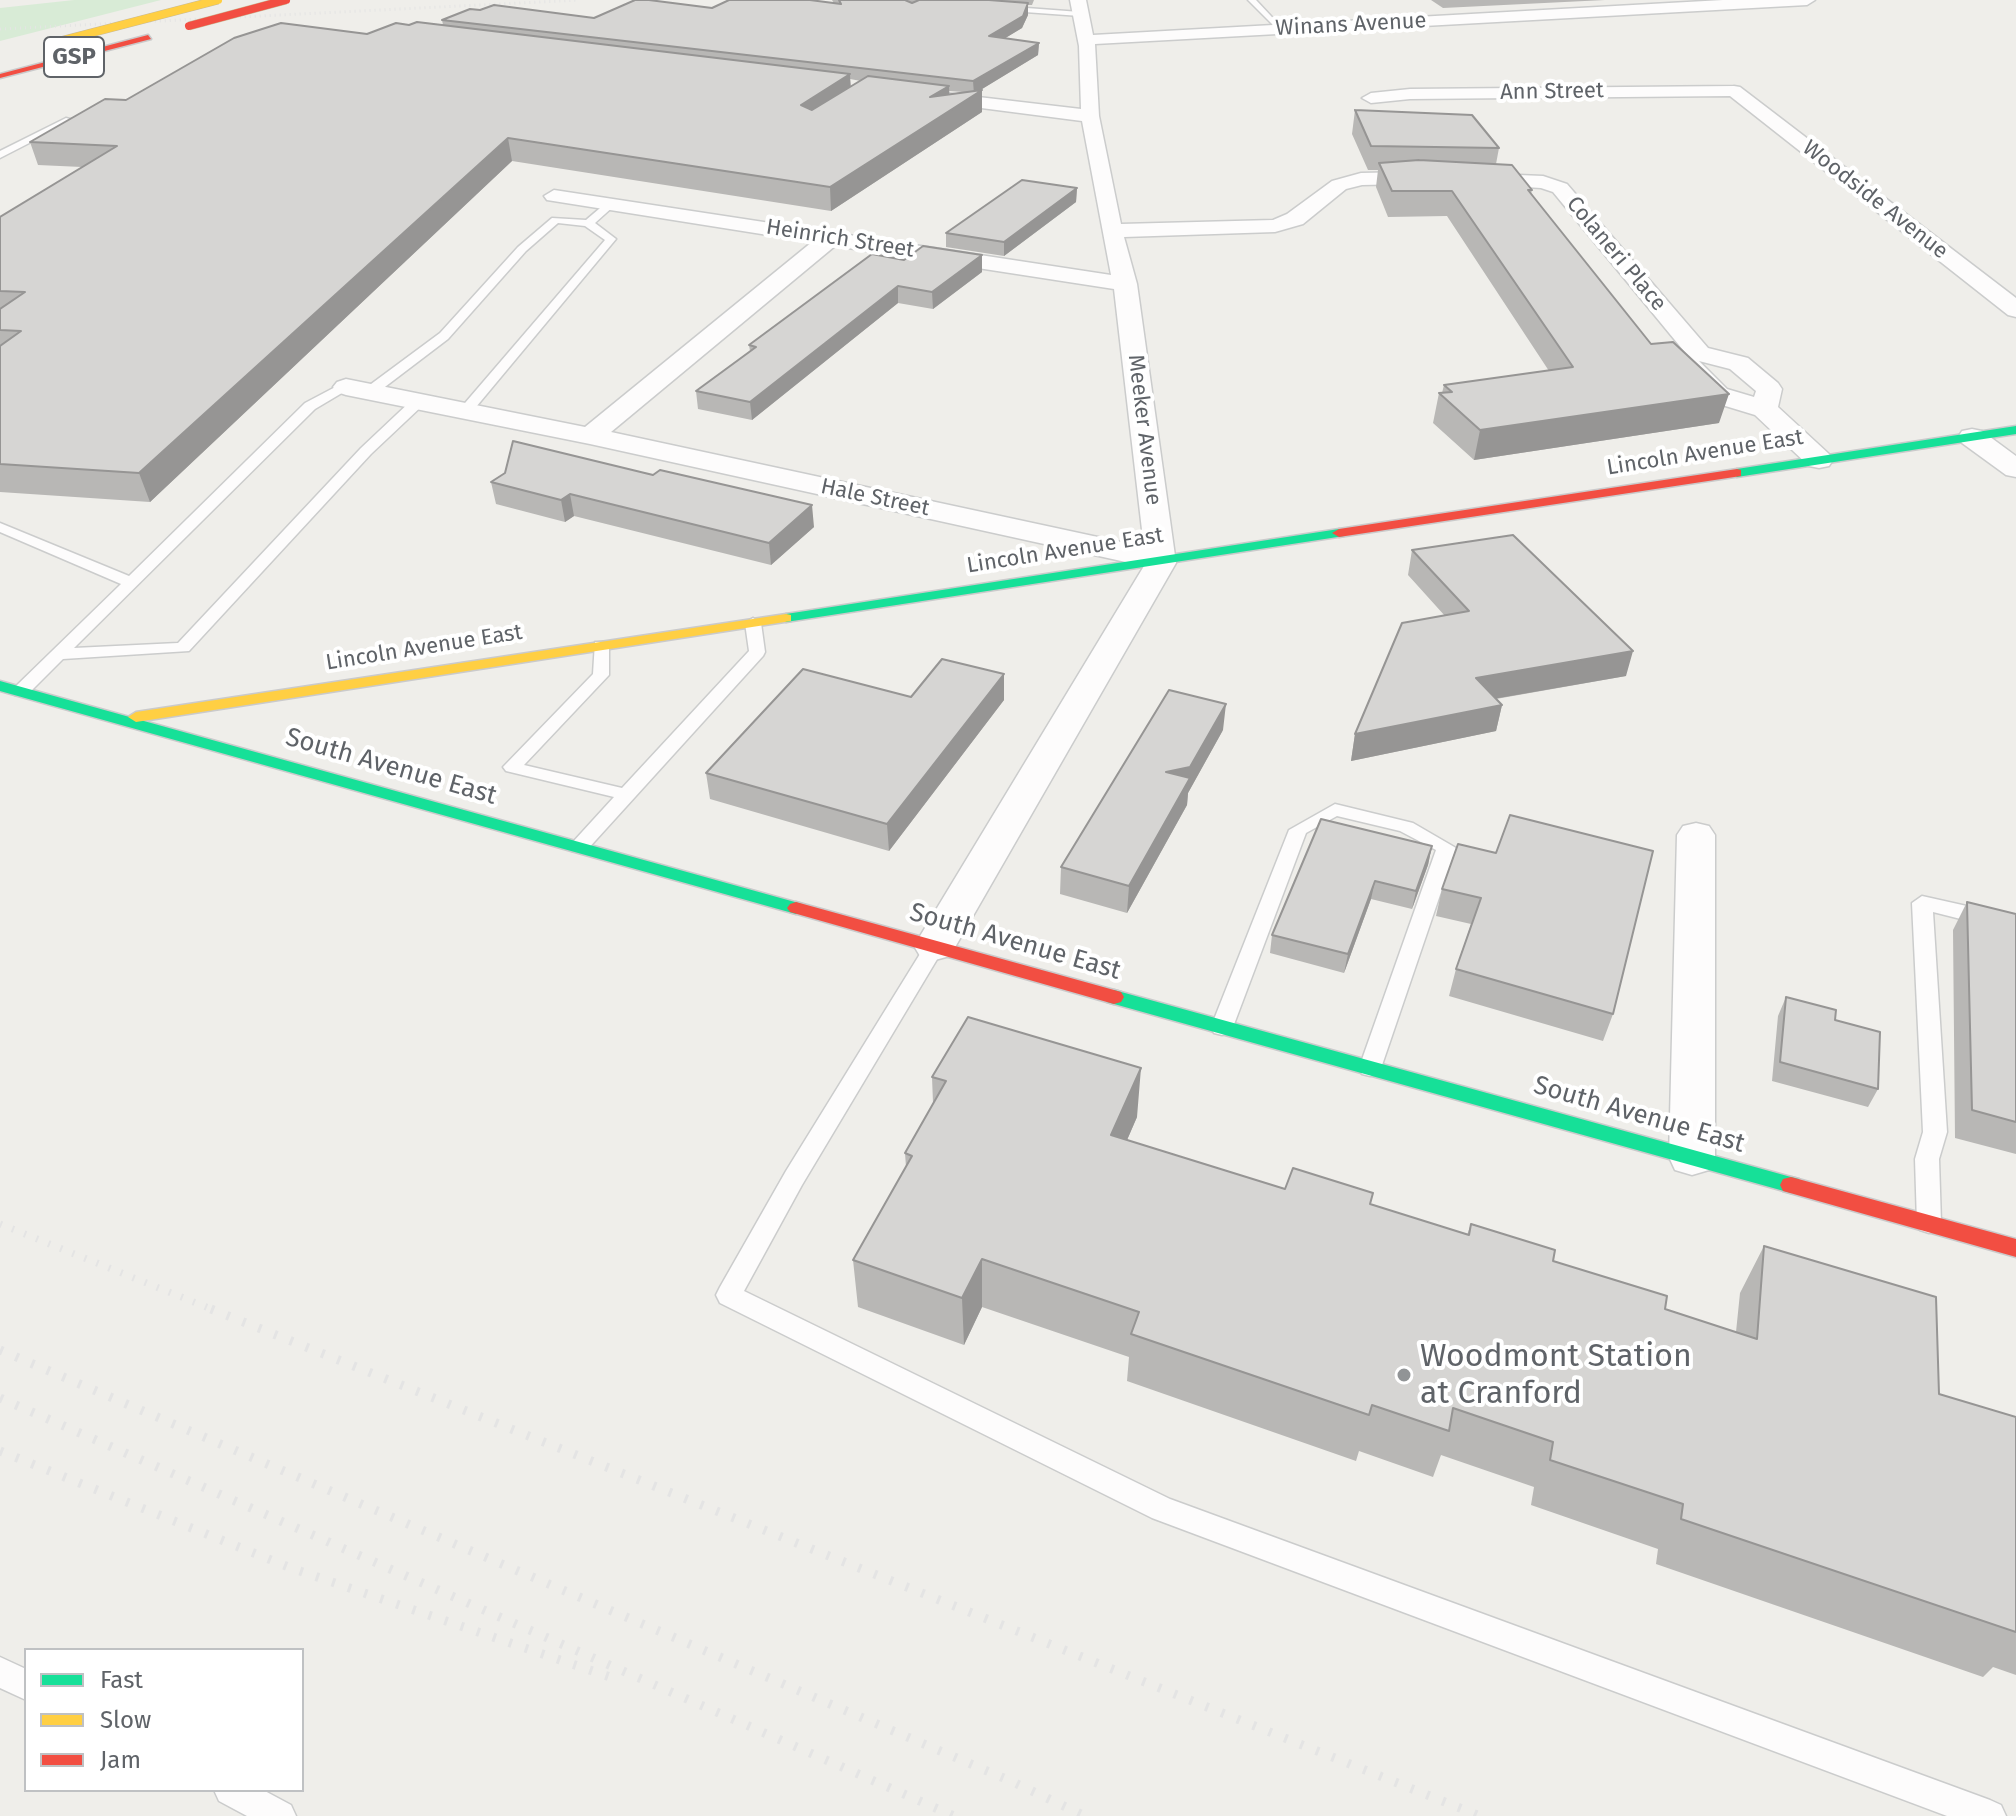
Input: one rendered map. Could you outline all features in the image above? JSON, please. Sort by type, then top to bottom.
[{"type":"main road","name":"GSP","points":[[0,57],[218,0]]},
{"type":"main road","name":"GSP","points":[[0,76],[286,0]]},
{"type":"main road","name":"Lincoln Avenue East","points":[[121,719],[2016,430]]},
{"type":"main road","name":"South Avenue East","points":[[0,686],[2016,1248]]},
{"type":"street","name":"Winans Avenue","points":[[1081,18],[1282,29],[1807,0]]},
{"type":"street","name":"Meeker Avenue","points":[[1081,18],[1090,116],[1125,284],[1160,560]]},
{"type":"street","name":"Ann Street","points":[[1371,98],[1410,94],[1734,91]]},
{"type":"street","name":"Woodside Avenue","points":[[1734,91],[2016,310]]},
{"type":"street","points":[[903,93],[1090,116]]},
{"type":"street","points":[[1112,231],[1275,226],[1295,219],[1339,185],[1361,179],[1408,178]]},
{"type":"street","name":"Colaneri Place","points":[[1452,179],[1543,182],[1560,188],[1699,354]]},
{"type":"street","name":"Heinrich Street","points":[[554,196],[1125,284]]},
{"type":"street","points":[[590,436],[832,237]]},
{"type":"street","points":[[1764,409],[1769,389],[1739,363],[1699,354],[1688,362],[1689,368],[1718,395],[1764,409],[1819,460]]},
{"type":"street","name":"Hale Street","points":[[357,390],[590,436],[1160,560]]},
{"type":"street","points":[[1972,437],[2016,469]]},
{"type":"street","points":[[935,946],[1160,560]]},
{"type":"street","points":[[1692,1157],[1696,835]]},
{"type":"lane","points":[[1252,0],[1282,29]]},
{"type":"lane","points":[[989,7],[1081,18]]},
{"type":"lane","points":[[0,155],[69,120]]},
{"type":"lane","points":[[588,223],[610,205]]},
{"type":"lane","points":[[21,691],[310,406],[357,390],[444,336],[522,249],[556,220],[588,223],[611,239],[466,410]]},
{"type":"lane","points":[[60,654],[183,648],[366,451],[418,402]]},
{"type":"lane","points":[[0,527],[133,583]]},
{"type":"lane","points":[[579,847],[757,652],[753,623]]},
{"type":"lane","points":[[601,645],[601,675],[512,767],[627,795]]},
{"type":"lane","points":[[1222,1027],[1298,830],[1335,810],[1406,827],[1446,848],[1370,1068]]},
{"type":"lane","points":[[1929,1223],[1927,1159],[1935,1132],[1922,903],[2016,926]]},
{"type":"lane","points":[[935,946],[794,1178],[729,1295],[1162,1509],[1990,1816]]},
{"type":"lane","points":[[0,1672],[24,1684]]},
{"type":"lane","points":[[234,1792],[280,1816]]},
{"type":"green space","points":[[74,0],[161,0],[0,41],[0,8]]},
{"type":"building","points":[[635,0],[712,8],[729,0],[810,0],[841,4],[839,0],[1028,3],[1023,16],[989,36],[1039,43],[973,81],[442,20],[470,9],[480,10],[494,5],[594,18]]},
{"type":"building","points":[[417,22],[850,74],[801,105],[812,110],[868,76],[949,86],[930,97],[982,90],[830,187],[508,138],[139,473],[0,464],[0,346],[21,331],[0,330],[0,309],[25,292],[0,291],[0,217],[117,146],[30,142],[105,99],[126,100],[234,38],[281,23],[367,34],[396,23],[409,25]]},
{"type":"building","points":[[1355,110],[1472,115],[1499,148],[1371,146]]},
{"type":"building","points":[[1419,160],[1512,165],[1532,190],[1528,190],[1651,344],[1673,342],[1729,394],[1480,430],[1439,393],[1452,392],[1444,385],[1573,367],[1452,191],[1392,191],[1379,163]]},
{"type":"building","points":[[1022,180],[1077,188],[1004,242],[946,233]]},
{"type":"building","points":[[923,246],[982,255],[932,292],[898,286],[750,402],[696,391],[756,347],[749,345],[872,254],[904,260]]},
{"type":"building","points":[[513,441],[653,475],[660,470],[812,505],[769,543],[570,494],[561,500],[491,482],[505,473]]},
{"type":"building","points":[[1513,535],[1633,651],[1476,678],[1502,705],[1355,734],[1402,623],[1469,611],[1412,550]]},
{"type":"building","points":[[942,659],[1004,674],[887,824],[706,773],[803,669],[911,697]]},
{"type":"building","points":[[1169,690],[1226,704],[1190,767],[1166,772],[1190,778],[1129,886],[1061,867]]},
{"type":"building","points":[[1510,815],[1653,851],[1613,1014],[1456,969],[1481,898],[1442,889],[1458,844],[1496,853]]},
{"type":"building","points":[[1321,819],[1432,846],[1416,891],[1375,881],[1348,954],[1272,935]]},
{"type":"building","points":[[1967,902],[2016,914],[2016,1122],[1972,1110]]},
{"type":"building","points":[[1786,997],[1836,1010],[1835,1020],[1880,1032],[1878,1089],[1780,1062]]},
{"type":"building","name":"Woodmont Station at Cranford","points":[[968,1017],[1141,1068],[1111,1135],[1285,1189],[1293,1168],[1373,1193],[1370,1204],[1469,1235],[1471,1224],[1555,1250],[1553,1261],[1667,1296],[1665,1309],[1757,1339],[1764,1246],[1936,1297],[1939,1394],[2016,1417],[2016,1632],[1681,1519],[1683,1504],[1550,1460],[1553,1442],[1453,1408],[1449,1431],[1372,1405],[1369,1415],[1131,1334],[1139,1312],[982,1259],[962,1298],[853,1260],[912,1156],[905,1153],[946,1081],[932,1077]]},
{"type":"railway","points":[[0,29],[578,0]]},
{"type":"railway","points":[[0,1224],[215,1311]]},
{"type":"railway","points":[[211,1309],[215,1311]]},
{"type":"railway","points":[[215,1311],[1480,1816]]},
{"type":"railway","points":[[0,1350],[1013,1782],[1085,1816]]},
{"type":"railway","points":[[0,1398],[954,1816]]},
{"type":"railway","points":[[0,1451],[291,1568],[619,1680]]},
{"type":"traffic: fast","points":[[1737,473],[2016,430]]},
{"type":"traffic: fast","points":[[786,618],[1339,533]]},
{"type":"traffic: fast","points":[[0,686],[796,908]]},
{"type":"traffic: fast","points":[[1114,997],[1791,1185]]},
{"type":"traffic: slow","points":[[60,41],[218,0]]},
{"type":"traffic: slow","points":[[136,717],[786,618]]},
{"type":"traffic: jam","points":[[189,26],[286,0]]},
{"type":"traffic: jam","points":[[0,76],[148,37]]},
{"type":"traffic: jam","points":[[1339,533],[1737,473]]},
{"type":"traffic: jam","points":[[796,908],[1114,997]]},
{"type":"traffic: jam","points":[[1791,1185],[2016,1248]]},
{"type":"place","name":"Woodmont Station at Cranford","points":[[1404,1375]]}]
